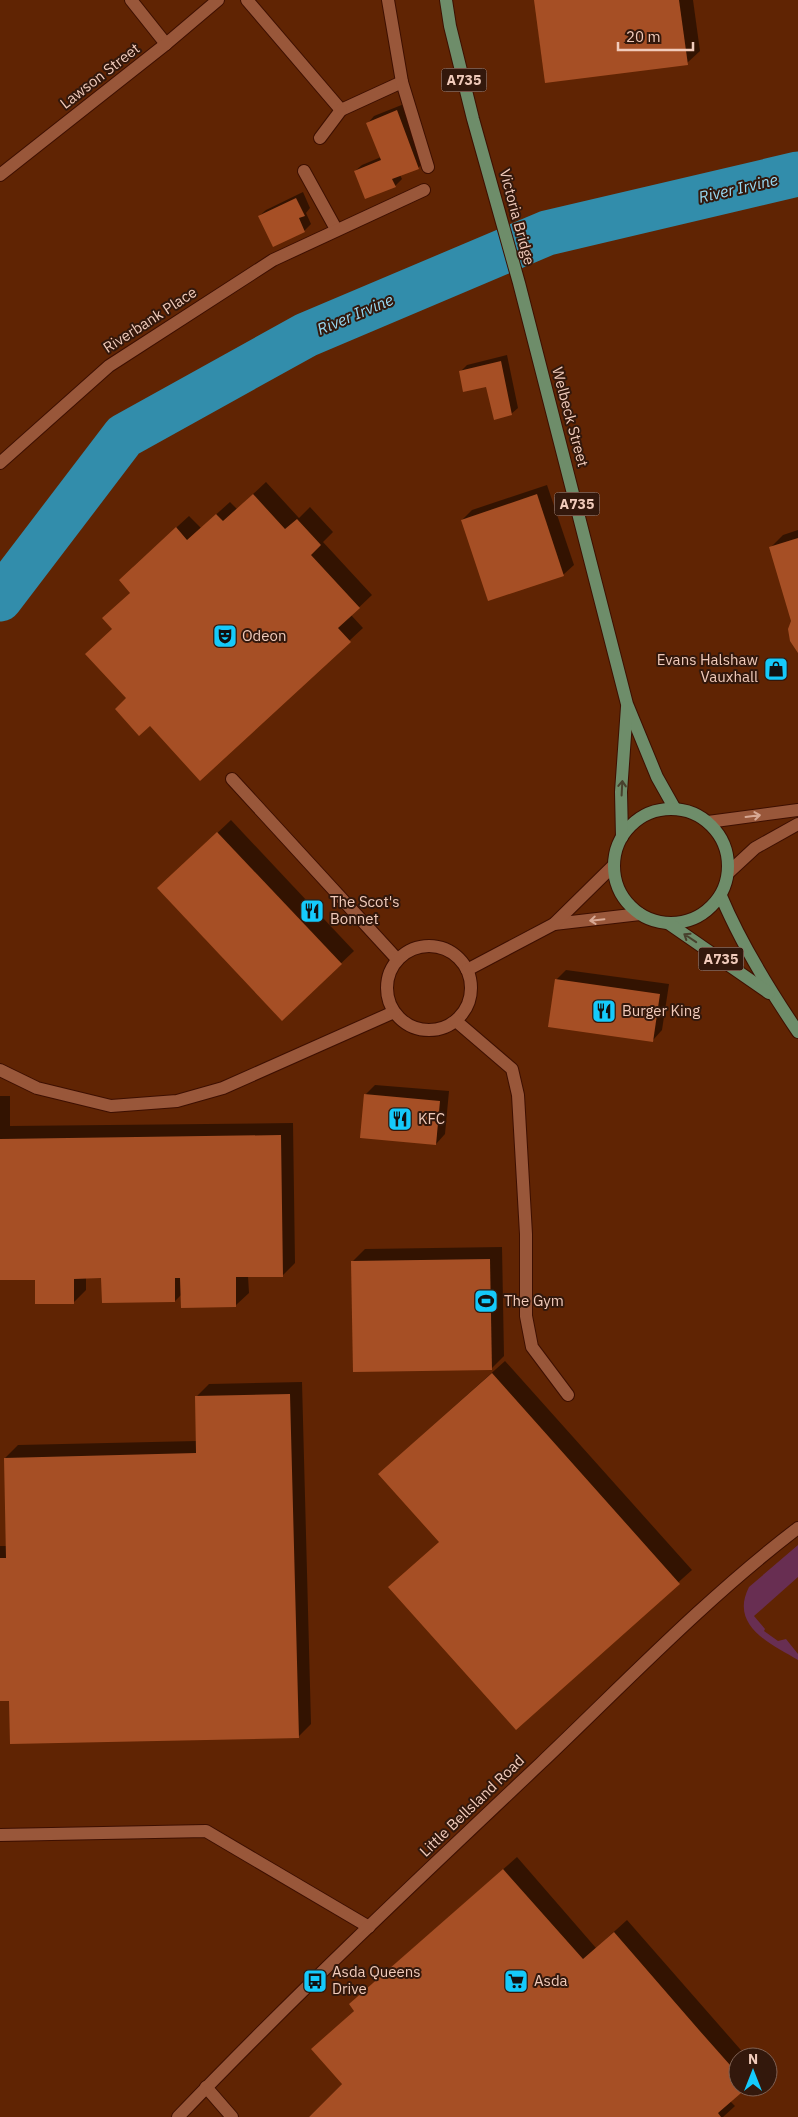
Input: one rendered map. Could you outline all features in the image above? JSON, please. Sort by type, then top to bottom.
[{"type":"main road","name":"Victoria Bridge","points":[[446,0],[450,26],[519,283]]},
{"type":"main road","name":"Welbeck Street","points":[[519,283],[627,704],[657,777],[675,809]]},
{"type":"main road","name":"Welbeck Street","points":[[622,837],[621,792],[627,704]]},
{"type":"main road","name":"A735","points":[[675,809],[693,813],[708,822],[718,832],[725,845],[728,873],[721,896],[711,908],[698,917],[684,922],[668,924],[654,921],[640,914],[626,902],[617,884],[614,865],[622,837],[632,824],[644,815],[660,810],[675,809]]},
{"type":"main road","name":"A735","points":[[721,896],[734,928],[773,996],[798,1032]]},
{"type":"main road","name":"A735","points":[[668,924],[773,996]]},
{"type":"street","points":[[131,0],[166,44]]},
{"type":"street","name":"Lawson Street","points":[[0,175],[166,44],[218,0]]},
{"type":"street","points":[[247,0],[341,110]]},
{"type":"street","points":[[388,0],[402,82],[428,167]]},
{"type":"street","points":[[320,138],[341,110],[402,82]]},
{"type":"street","points":[[304,171],[336,229]]},
{"type":"street","name":"Riverbank Place","points":[[0,463],[109,366],[273,260],[336,229],[424,190]]},
{"type":"street","points":[[232,779],[397,959]]},
{"type":"street","points":[[708,822],[798,810]]},
{"type":"street","points":[[728,873],[755,848],[798,824]]},
{"type":"street","points":[[467,970],[554,924],[614,865]]},
{"type":"street","points":[[554,924],[640,914]]},
{"type":"street","points":[[421,946],[435,946],[448,950],[459,958],[467,970],[471,983],[470,997],[465,1010],[456,1020],[444,1028],[416,1029],[403,1023],[387,999],[386,985],[389,972],[397,959],[408,951],[421,946]]},
{"type":"street","points":[[0,1070],[37,1088],[111,1106],[176,1101],[223,1088],[394,1012]]},
{"type":"street","points":[[456,1020],[512,1069],[518,1095],[526,1234],[526,1316],[532,1347],[568,1395]]},
{"type":"street","name":"Little Bellsland Road","points":[[178,2117],[206,2087],[369,1927],[676,1634],[774,1546],[798,1528]]},
{"type":"street","points":[[0,1835],[206,1831],[369,1927]]},
{"type":"street","points":[[206,2087],[232,2117]]},
{"type":"shaded area","points":[[798,1545],[798,1577],[754,1616],[765,1629],[764,1631],[778,1641],[786,1639],[798,1654],[798,1660],[765,1640],[756,1632],[744,1613],[744,1601],[749,1587]]},
{"type":"building","points":[[534,0],[679,0],[688,65],[545,83]]},
{"type":"building","points":[[397,110],[419,169],[392,179],[396,187],[365,199],[354,171],[381,160],[366,123]]},
{"type":"building","points":[[296,198],[305,216],[299,218],[305,232],[273,247],[258,216]]},
{"type":"building","points":[[501,361],[512,415],[494,420],[486,387],[463,392],[459,371]]},
{"type":"building","name":"Odeon","points":[[253,494],[285,529],[297,519],[321,545],[311,555],[360,608],[338,628],[351,642],[200,781],[150,726],[139,736],[115,709],[126,698],[85,654],[112,629],[102,618],[130,593],[119,580],[176,527],[187,540],[216,514],[223,521]]},
{"type":"building","points":[[537,494],[564,576],[488,601],[461,520]]},
{"type":"building","points":[[798,538],[798,653],[790,641],[788,629],[791,621],[769,547]]},
{"type":"building","points":[[217,832],[342,964],[282,1021],[157,888]]},
{"type":"building","name":"Burger King","points":[[555,979],[660,994],[653,1042],[548,1027]]},
{"type":"building","name":"KFC","points":[[364,1094],[440,1101],[436,1145],[360,1138]]},
{"type":"building","points":[[281,1135],[283,1277],[236,1277],[236,1307],[181,1308],[180,1278],[175,1278],[175,1302],[102,1303],[101,1278],[74,1279],[74,1304],[35,1304],[35,1280],[0,1280],[0,1139]]},
{"type":"building","points":[[490,1259],[492,1370],[353,1372],[351,1261]]},
{"type":"building","points":[[492,1373],[680,1584],[516,1730],[388,1587],[439,1542],[378,1474]]},
{"type":"building","points":[[290,1394],[299,1738],[10,1744],[9,1701],[0,1701],[0,1558],[6,1558],[4,1458],[196,1453],[195,1396]]},
{"type":"building","name":"Asda","points":[[503,1869],[583,1959],[614,1932],[728,2063],[728,2097],[736,2097],[718,2113],[721,2117],[309,2117],[342,2084],[311,2049],[354,2011],[349,2004]]},
{"type":"waterway","name":"River Irvine","points":[[0,599],[124,436],[306,335],[547,233],[798,174]]},
{"type":"place","name":"Odeon","points":[[225,636]]},
{"type":"place","name":"Evans Halshaw Vauxhall","points":[[776,669]]},
{"type":"place","name":"The Scot's Bonnet","points":[[312,911]]},
{"type":"place","name":"Burger King","points":[[604,1011]]},
{"type":"place","name":"KFC","points":[[400,1119]]},
{"type":"place","name":"The Gym","points":[[486,1301]]},
{"type":"place","name":"Asda Queens Drive","points":[[315,1981]]},
{"type":"place","name":"Asda","points":[[516,1981]]}]
